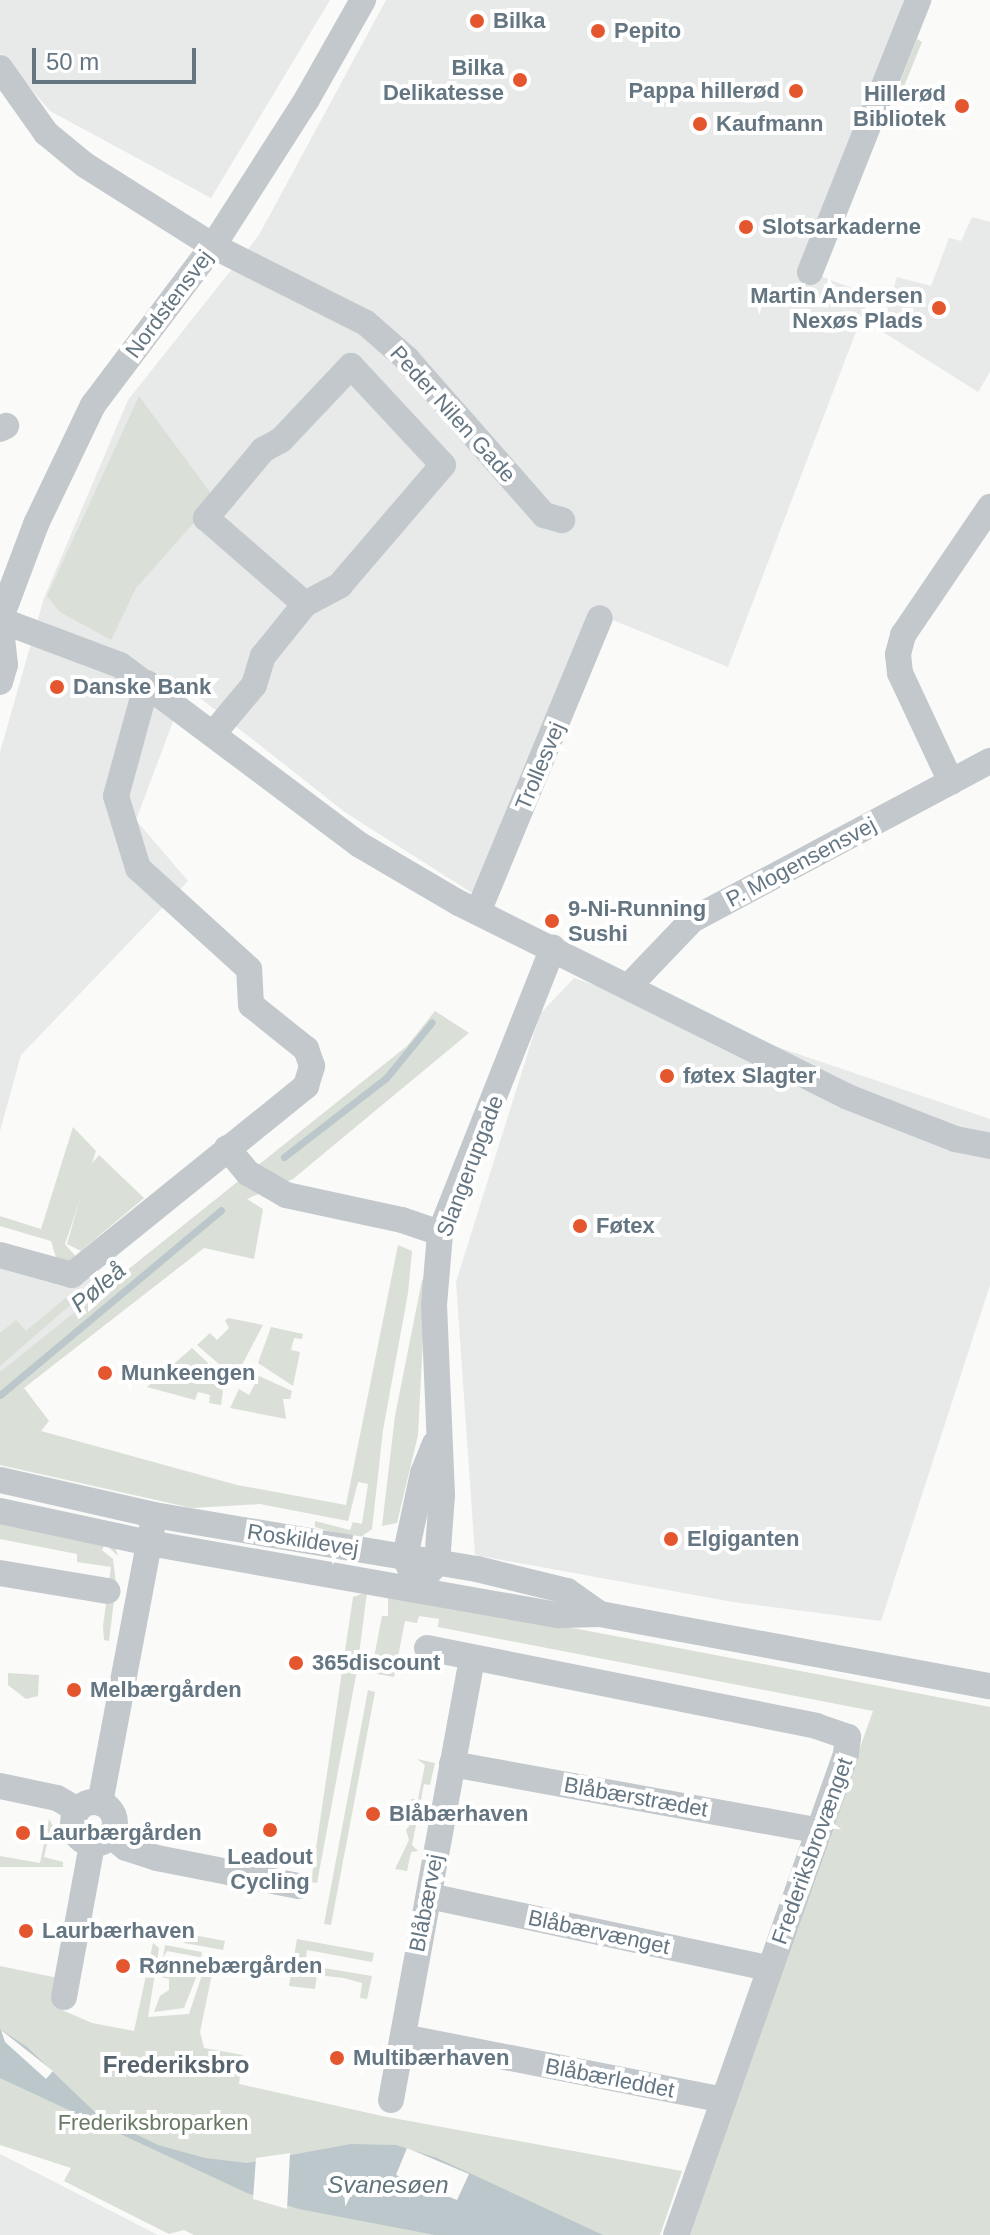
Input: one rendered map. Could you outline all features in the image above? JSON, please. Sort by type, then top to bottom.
[{"type":"street","name":"Nordstensvej","points":[[0,620],[36,524],[93,405],[213,246],[307,99],[363,0]]},
{"type":"street","points":[[810,272],[918,0]]},
{"type":"street","name":"Peder Nilen Gade","points":[[0,68],[46,133],[85,165],[213,246],[366,323],[407,359],[544,515],[562,520]]},
{"type":"street","points":[[213,734],[254,685],[263,656],[305,604],[340,585],[443,465],[351,366],[281,440],[263,450],[206,518],[305,604]]},
{"type":"street","points":[[951,782],[900,673],[898,654],[903,635],[990,507]]},
{"type":"street","name":"Trollesvej","points":[[478,912],[600,618]]},
{"type":"street","points":[[0,682],[5,665],[0,620],[107,660],[147,683],[360,845],[478,912],[848,1097],[955,1139],[990,1146]]},
{"type":"street","points":[[0,1255],[72,1275],[306,1086],[312,1066],[306,1049],[251,1005],[249,969],[138,868],[116,796],[147,683]]},
{"type":"street","name":"P. Mogensensvej","points":[[629,986],[692,920],[990,761]]},
{"type":"street","name":"Slangerupgade","points":[[437,1563],[442,1495],[436,1442],[434,1305],[440,1233],[553,948]]},
{"type":"street","points":[[227,1148],[248,1173],[286,1195],[402,1220],[440,1233]]},
{"type":"street","name":"Slangerupgade","points":[[405,1557],[423,1473],[436,1442]]},
{"type":"street","name":"Roskildevej","points":[[0,1480],[154,1515],[405,1557],[567,1591],[600,1614]]},
{"type":"street","name":"Roskildevej","points":[[0,1511],[149,1543],[417,1586],[559,1615],[600,1614],[990,1686]]},
{"type":"street","points":[[154,1515],[89,1806],[76,1833],[157,1858],[298,1886]]},
{"type":"street","points":[[405,1557],[417,1586],[437,1563]]},
{"type":"street","points":[[0,1573],[108,1591]]},
{"type":"street","name":"Frederiksbrovænget","points":[[427,1648],[842,1732],[849,1746],[676,2235]]},
{"type":"street","name":"Blåbærvej","points":[[391,2100],[472,1659]]},
{"type":"street","name":"Blåbærstrædet","points":[[452,1764],[819,1831]]},
{"type":"street","points":[[0,1786],[89,1806],[115,1817],[101,1840],[64,1997]]},
{"type":"street","name":"Blåbærvænget","points":[[429,1896],[769,1968]]},
{"type":"street","name":"Blåbærleddet","points":[[403,2037],[724,2100]]},
{"type":"shaded area","points":[[0,0],[330,0],[211,198],[50,111],[0,53]]},
{"type":"shaded area","points":[[386,0],[904,0],[810,272],[870,295],[728,667],[598,614],[480,898],[346,813],[186,687],[136,820],[188,881],[21,1055],[0,1131],[0,752],[44,598],[128,400],[259,235]]},
{"type":"shaded area","name":"Martin Andersen Nexøs Plads","points":[[972,217],[990,222],[990,372],[978,392],[880,330],[897,277],[931,286],[949,238],[961,241]]},
{"type":"shaded area","points":[[574,978],[990,1119],[990,1285],[881,1621],[733,1602],[475,1555],[456,1282],[540,1014]]},
{"type":"shaded area","points":[[0,1243],[117,1287],[0,1379]]},
{"type":"shaded area","points":[[0,2154],[158,2235],[0,2235]]},
{"type":"green space","points":[[917,39],[922,42],[903,89],[898,87]]},
{"type":"green space","points":[[139,396],[215,499],[136,588],[111,640],[60,612],[47,596]]},
{"type":"green space","points":[[435,1011],[469,1033],[293,1179],[247,1199],[263,1209],[254,1259],[204,1248],[24,1388],[49,1421],[41,1431],[237,1485],[346,1505],[398,1245],[412,1251],[408,1293],[383,1430],[372,1529],[358,1539],[315,1527],[315,1521],[350,1530],[353,1522],[362,1524],[368,1484],[358,1482],[348,1521],[260,1504],[192,1508],[0,1465],[0,1372],[407,1046]]},
{"type":"green space","points":[[73,1127],[96,1151],[65,1244],[78,1259],[58,1264],[51,1241],[0,1226],[0,1216],[41,1229]]},
{"type":"green space","points":[[99,1155],[144,1198],[81,1251],[67,1244],[89,1167]]},
{"type":"green space","points":[[426,1278],[418,1435],[397,1523],[382,1526],[395,1416],[422,1280]]},
{"type":"green space","points":[[69,1295],[76,1300],[0,1366],[0,1333],[16,1320],[26,1331]]},
{"type":"green space","points":[[228,1318],[263,1325],[235,1378],[197,1345],[210,1333],[217,1340],[229,1328],[225,1321]]},
{"type":"green space","points":[[271,1327],[303,1334],[302,1339],[294,1338],[291,1350],[300,1352],[293,1386],[258,1363]]},
{"type":"green space","points":[[192,1348],[208,1363],[207,1375],[223,1391],[221,1405],[209,1403],[210,1395],[198,1392],[195,1400],[147,1387]]},
{"type":"green space","points":[[259,1376],[292,1391],[290,1399],[283,1399],[286,1419],[230,1408],[239,1389],[249,1395]]},
{"type":"green space","points":[[0,1518],[107,1539],[118,1556],[105,1544],[102,1550],[113,1559],[116,1584],[109,1641],[104,1640],[103,1626],[111,1567],[77,1562],[77,1554],[0,1539]]},
{"type":"green space","points":[[367,1592],[357,1670],[317,1883],[311,1882],[353,1597]]},
{"type":"green space","points":[[388,1593],[990,1707],[990,2235],[686,2235],[873,1711],[438,1627],[439,1619],[419,1616],[417,1623],[405,1621],[394,1677],[371,1673],[382,1616],[388,1616]]},
{"type":"green space","points":[[8,1673],[39,1675],[38,1696],[26,1699],[8,1685]]},
{"type":"green space","points":[[368,1690],[375,1692],[331,1925],[324,1924]]},
{"type":"green space","points":[[417,1759],[435,1763],[430,1785],[424,1784],[412,1845],[418,1851],[411,1852],[407,1871],[395,1869],[409,1840],[406,1830],[416,1817],[411,1799],[418,1799],[425,1765]]},
{"type":"green space","points":[[49,1819],[62,1841],[48,1840],[44,1857],[63,1862],[63,1867],[0,1867],[0,1856],[40,1863]]},
{"type":"green space","points":[[151,1927],[225,1941],[223,1950],[184,1943],[184,1935],[170,1940],[150,1932]]},
{"type":"green space","points":[[297,1939],[374,1953],[372,1962],[307,1950],[305,1965],[372,1976],[367,1999],[360,1998],[362,1983],[344,1978],[317,1975],[315,1989],[289,1986]]},
{"type":"green space","name":"Frederiksbroparken","points":[[153,1943],[159,1948],[148,2017],[189,2014],[206,1963],[221,1961],[220,1970],[213,1969],[200,2032],[204,2048],[243,2055],[239,2084],[382,2116],[682,2171],[660,2235],[194,2235],[184,2230],[169,2234],[64,2181],[71,2168],[0,2145],[0,1966],[58,1978],[55,2007],[92,2023],[134,2031]]},
{"type":"green space","points":[[165,1945],[202,1952],[200,1965],[199,1957],[167,1951],[163,1958]]},
{"type":"green space","points":[[162,1963],[163,1972],[196,1977],[199,1970],[184,2008],[154,2012],[160,1996],[169,1990],[169,1979],[161,1977]]},
{"type":"water","name":"Svanesøen","points":[[0,2029],[27,2047],[100,2117],[158,2145],[205,2158],[247,2163],[351,2144],[396,2145],[437,2158],[603,2235],[435,2235],[299,2209],[247,2193],[0,2078]]},
{"type":"pier","points":[[1,2030],[53,2071],[46,2079],[5,2042]]},
{"type":"pier","points":[[407,2148],[469,2174],[457,2200],[396,2175]]},
{"type":"pier","points":[[290,2153],[287,2209],[253,2199],[256,2158]]},
{"type":"waterway","name":"Pøleå","points":[[284,1157],[386,1078],[432,1022]]},
{"type":"waterway","name":"Pøleå","points":[[0,1395],[221,1210]]},
{"type":"place","name":"Bilka","points":[[477,21]]},
{"type":"place","name":"Pepito","points":[[598,31]]},
{"type":"place","name":"Bilka Delikatesse","points":[[520,80]]},
{"type":"place","name":"Pappa hillerød","points":[[796,91]]},
{"type":"place","name":"Hillerød Bibliotek","points":[[962,106]]},
{"type":"place","name":"Kaufmann","points":[[700,124]]},
{"type":"place","name":"Slotsarkaderne","points":[[746,227]]},
{"type":"place","name":"Martin Andersen Nexøs Plads","points":[[939,308]]},
{"type":"place","name":"Danske Bank","points":[[57,687]]},
{"type":"place","name":"9-Ni-Running Sushi","points":[[552,921]]},
{"type":"place","name":"føtex Slagter","points":[[667,1076]]},
{"type":"place","name":"Føtex","points":[[580,1226]]},
{"type":"place","name":"Munkeengen","points":[[105,1373]]},
{"type":"place","name":"Elgiganten","points":[[671,1539]]},
{"type":"place","name":"365discount","points":[[296,1663]]},
{"type":"place","name":"Melbærgården","points":[[74,1690]]},
{"type":"place","name":"Blåbærhaven","points":[[373,1814]]},
{"type":"place","name":"Leadout Cycling","points":[[270,1830]]},
{"type":"place","name":"Laurbærgården","points":[[23,1833]]},
{"type":"place","name":"Laurbærhaven","points":[[26,1931]]},
{"type":"place","name":"Rønnebærgården","points":[[123,1966]]},
{"type":"place","name":"Multibærhaven","points":[[337,2058]]},
{"type":"district","name":"Frederiksbro","points":[[176,2065]]}]
